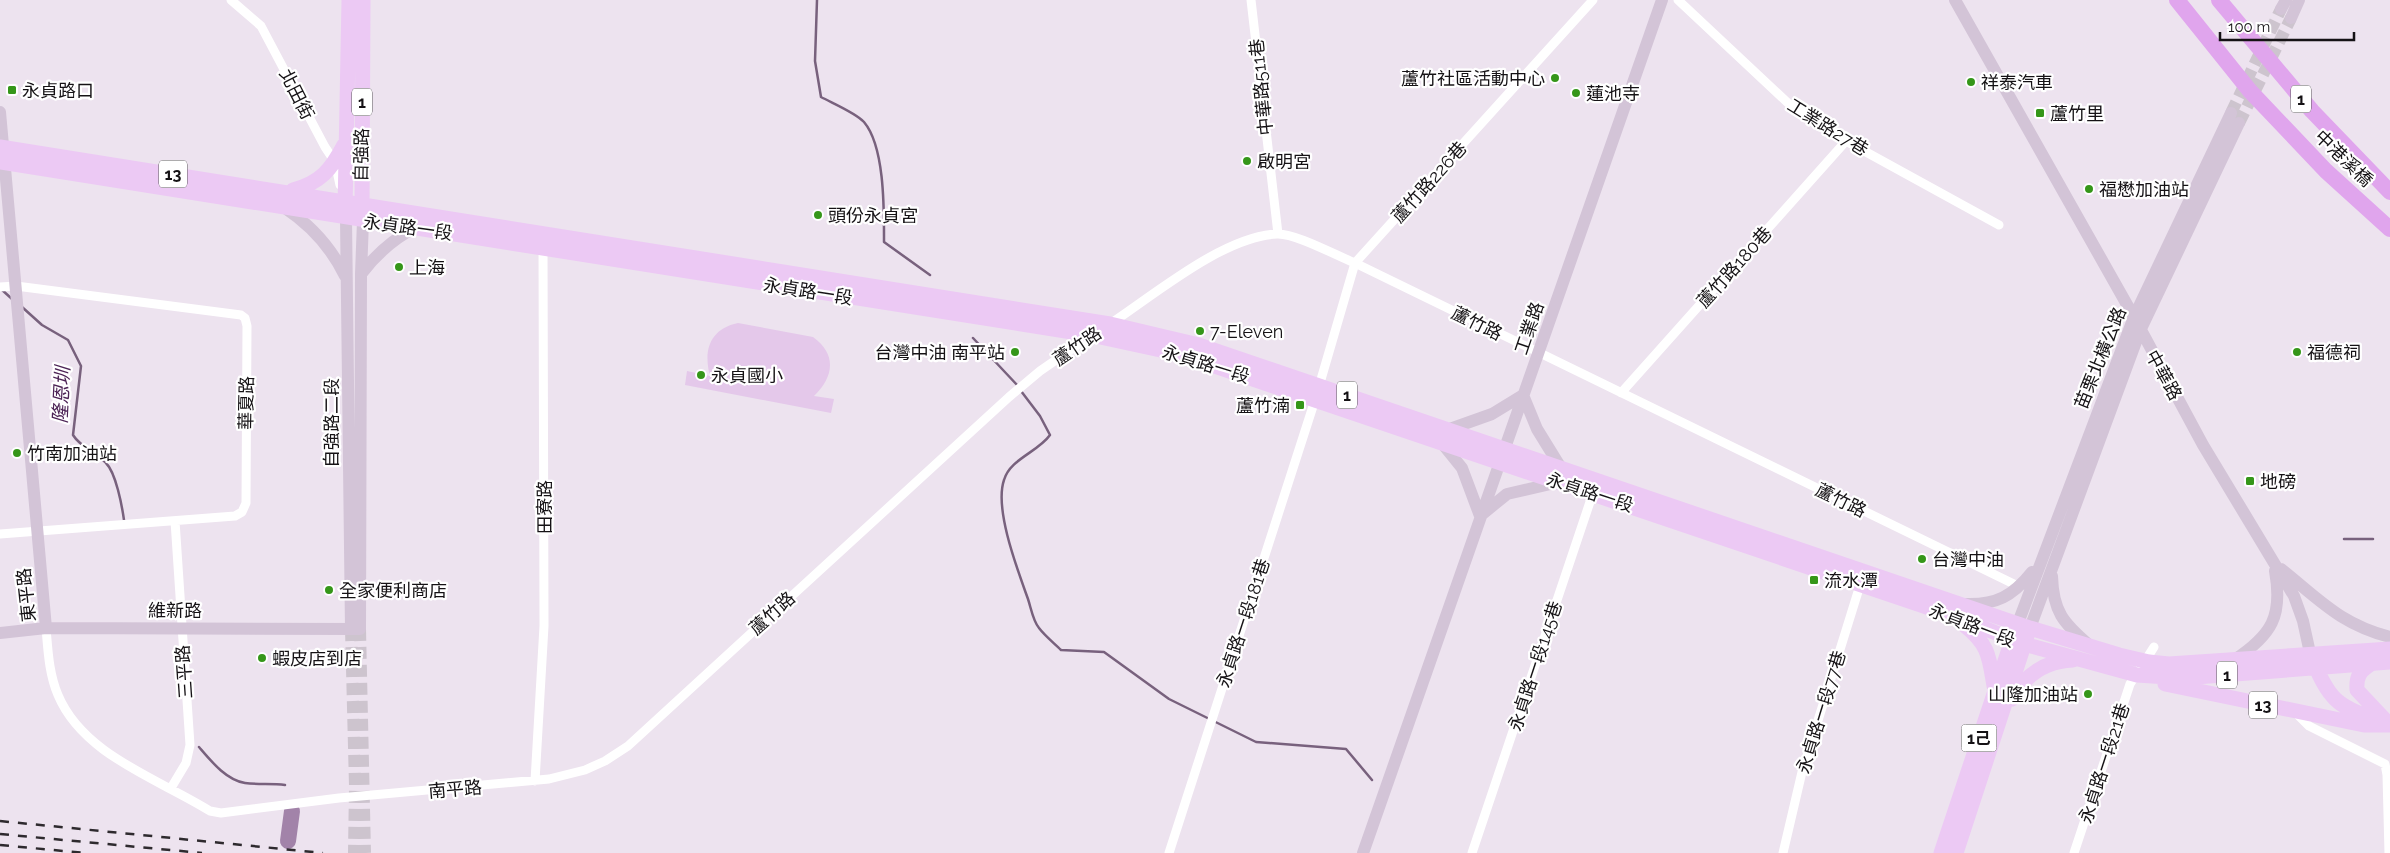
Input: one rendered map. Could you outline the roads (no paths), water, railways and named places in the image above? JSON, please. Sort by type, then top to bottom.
[{"type":"highway","name":"中港溪橋","points":[[2177,0],[2250,91],[2326,171],[2390,229]]},
{"type":"highway","name":"1","points":[[2219,0],[2312,111],[2390,192]]},
{"type":"main road","name":"自強路","points":[[346,218],[344,200],[349,0]]},
{"type":"main road","name":"自強路","points":[[363,0],[360,204],[363,221]]},
{"type":"main road","points":[[285,199],[319,179],[335,162],[347,139]]},
{"type":"main road","name":"永貞路一段","points":[[2,155],[285,199],[344,200]]},
{"type":"main road","name":"永貞路一段","points":[[285,199],[346,218],[363,221],[416,227],[543,248],[681,263],[1110,324],[1199,345],[1317,393]]},
{"type":"main road","name":"13","points":[[344,200],[360,204]]},
{"type":"main road","name":"永貞路一段","points":[[360,204],[544,233],[681,263],[1091,336],[1186,356],[1317,393],[1955,610],[2024,625],[2091,646],[2140,668],[2169,664],[2371,657]]},
{"type":"main road","points":[[1955,610],[1986,647],[1991,662],[1995,691]]},
{"type":"main road","name":"永貞路一段","points":[[1955,610],[2018,642],[2084,660],[2140,668],[2183,678],[2313,660]]},
{"type":"main road","name":"1己","points":[[1941,853],[1995,691],[2024,625]]},
{"type":"main road","name":"1己","points":[[1956,853],[1998,725],[2018,642]]},
{"type":"main road","name":"1","points":[[2371,657],[2390,649]]},
{"type":"main road","points":[[2371,657],[2356,679],[2356,690],[2390,725]]},
{"type":"main road","name":"1","points":[[2371,657],[2390,662]]},
{"type":"main road","points":[[1998,725],[2018,688],[2035,671],[2061,661],[2084,660]]},
{"type":"main road","name":"中華路","points":[[2313,660],[2336,701],[2347,709],[2390,725]]},
{"type":"main road","name":"13","points":[[2140,668],[2170,685],[2364,725],[2390,725]]},
{"type":"street","name":"北田街","points":[[231,0],[261,26],[324,147],[335,162],[344,200]]},
{"type":"street","name":"中華路511巷","points":[[1251,0],[1278,234]]},
{"type":"street","name":"蘆竹路226巷","points":[[1317,393],[1355,263],[1592,0]]},
{"type":"street","name":"工業路","points":[[1363,853],[1662,0]]},
{"type":"street","name":"工業路27巷","points":[[1678,0],[1789,104],[1846,141],[1999,224]]},
{"type":"street","name":"中華路","points":[[1955,0],[2134,317],[2203,445],[2294,596],[2303,621],[2313,660]]},
{"type":"street","points":[[2286,9],[2299,0]]},
{"type":"street","name":"東平路","points":[[0,112],[2,155],[16,286],[46,628],[52,674],[58,695],[76,726],[107,753],[210,811],[221,813],[338,798]]},
{"type":"street","name":"苗栗北橫公路","points":[[2024,625],[2040,562],[2134,317],[2230,113]]},
{"type":"street","name":"苗栗北橫公路","points":[[2024,625],[2052,567],[2140,331],[2239,123]]},
{"type":"street","name":"蘆竹路180巷","points":[[1622,393],[1846,141]]},
{"type":"street","points":[[285,199],[334,254],[348,281]]},
{"type":"street","name":"自強路二段","points":[[346,218],[355,629]]},
{"type":"street","name":"自強路二段","points":[[355,629],[363,221]]},
{"type":"street","points":[[361,274],[374,256],[389,242],[416,227]]},
{"type":"street","name":"田寮路","points":[[535,781],[544,626],[544,233]]},
{"type":"street","name":"蘆竹路","points":[[535,781],[585,770],[605,761],[628,746],[1026,383],[1091,336],[1210,257],[1232,246],[1278,234],[1300,240],[1355,263],[1538,354],[2020,587]]},
{"type":"street","points":[[1,287],[16,286]]},
{"type":"street","name":"華夏路","points":[[0,534],[235,516],[242,512],[246,503],[245,318],[241,315],[16,286]]},
{"type":"street","name":"永貞路一段181巷","points":[[1169,853],[1317,393]]},
{"type":"street","points":[[1523,396],[1560,475],[1507,494],[1480,516],[1462,468],[1444,436],[1492,414],[1523,396]]},
{"type":"street","name":"永貞路一段145巷","points":[[1472,853],[1595,486]]},
{"type":"street","name":"三平路","points":[[171,788],[186,763],[190,745],[175,521]]},
{"type":"street","points":[[1955,610],[1998,600],[2020,587],[2040,562]]},
{"type":"street","points":[[2274,563],[2346,621],[2369,632],[2390,637]]},
{"type":"street","points":[[2233,661],[2262,640],[2271,625],[2277,609],[2278,589],[2274,563]]},
{"type":"street","points":[[2052,567],[2052,591],[2059,614],[2069,628],[2091,646]]},
{"type":"street","name":"永貞路一段77巷","points":[[1783,853],[1802,772],[1862,579]]},
{"type":"street","name":"維新路","points":[[0,633],[46,628],[355,629]]},
{"type":"street","name":"永貞路一段21巷","points":[[2074,853],[2130,684],[2154,647]]},
{"type":"street","points":[[2295,712],[2309,726],[2385,764],[2390,853]]},
{"type":"street","name":"南平路","points":[[338,798],[535,781]]},
{"type":"waterway","points":[[817,0],[815,61],[821,97],[860,119],[871,133],[880,163],[882,179],[884,242],[930,275]]},
{"type":"waterway","name":"隆恩圳","points":[[1,289],[12,299]]},
{"type":"waterway","name":"隆恩圳","points":[[22,307],[42,325],[68,340],[81,366],[73,435],[110,468],[118,490],[124,520]]},
{"type":"waterway","points":[[973,338],[1018,386]]},
{"type":"waterway","points":[[1021,391],[1040,416],[1050,435],[1039,446],[1012,466],[1007,473],[1002,492],[1002,507],[1013,557],[1034,618],[1041,631],[1061,650],[1104,652],[1169,699],[1256,742],[1346,749],[1372,780]]},
{"type":"waterway","points":[[2344,539],[2373,539]]},
{"type":"waterway","points":[[199,747],[219,769],[231,778],[250,784],[285,785]]},
{"type":"waterway","points":[[288,841],[292,811]]},
{"type":"tunnel","points":[[2231,113],[2281,9]]},
{"type":"tunnel","points":[[2239,123],[2291,18]]},
{"type":"tunnel","points":[[351,629],[355,786],[354,853]]},
{"type":"tunnel","points":[[360,629],[365,853]]},
{"type":"railway","points":[[0,821],[323,853]]},
{"type":"railway","points":[[0,834],[202,853]]},
{"type":"railway","points":[[0,845],[85,853]]},
{"type":"place","name":"蘆竹社區活動中心","points":[[1555,78]]},
{"type":"place","name":"祥泰汽車","points":[[1971,82]]},
{"type":"place","name":"永貞路口","points":[[12,90]]},
{"type":"place","name":"蓮池寺","points":[[1576,93]]},
{"type":"place","name":"蘆竹里","points":[[2040,113]]},
{"type":"place","name":"啟明宮","points":[[1247,161]]},
{"type":"place","name":"福懋加油站","points":[[2089,189]]},
{"type":"place","name":"頭份永貞宮","points":[[818,215]]},
{"type":"place","name":"上海","points":[[399,267]]},
{"type":"place","name":"7-Eleven","points":[[1200,331]]},
{"type":"place","name":"台灣中油 南平站","points":[[1015,352]]},
{"type":"place","name":"福德祠","points":[[2297,352]]},
{"type":"place","name":"永貞國小","points":[[701,375]]},
{"type":"place","name":"蘆竹湳","points":[[1300,405]]},
{"type":"place","name":"竹南加油站","points":[[17,453]]},
{"type":"place","name":"地磅","points":[[2250,481]]},
{"type":"place","name":"台灣中油","points":[[1922,559]]},
{"type":"place","name":"流水潭","points":[[1814,580]]},
{"type":"place","name":"全家便利商店","points":[[329,590]]},
{"type":"place","name":"蝦皮店到店","points":[[262,658]]},
{"type":"place","name":"山隆加油站","points":[[2088,694]]}]
